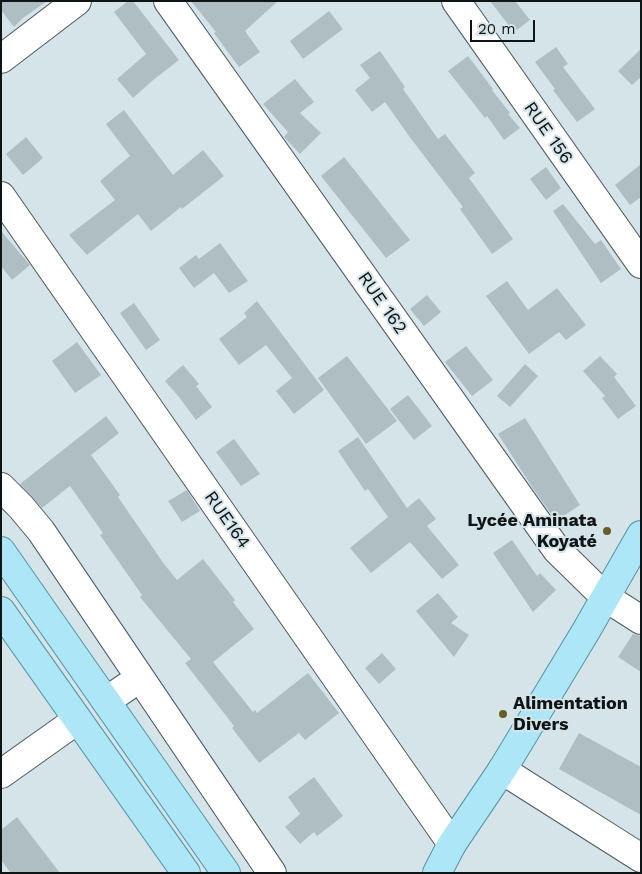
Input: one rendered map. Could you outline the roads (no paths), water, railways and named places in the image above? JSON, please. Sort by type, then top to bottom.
[{"type":"main road","points":[[437,873],[452,844],[502,770],[586,631],[641,535]]},
{"type":"main road","points":[[1,551],[226,873]]},
{"type":"main road","points":[[1,611],[186,873]]},
{"type":"street","points":[[1,59],[77,1]]},
{"type":"street","name":"RUE 162","points":[[168,1],[557,550],[605,597],[641,620]]},
{"type":"street","name":"RUE 156","points":[[456,1],[641,264]]},
{"type":"street","name":"RUE164","points":[[1,196],[452,844]]},
{"type":"street","points":[[1,487],[41,531],[272,873]]},
{"type":"street","points":[[106,701],[140,678]]},
{"type":"street","points":[[1,774],[77,720]]},
{"type":"street","points":[[502,770],[641,858]]},
{"type":"place","name":"Lycée Aminata Koyaté","points":[[607,531]]},
{"type":"place","name":"Alimentation Divers","points":[[503,714]]}]
